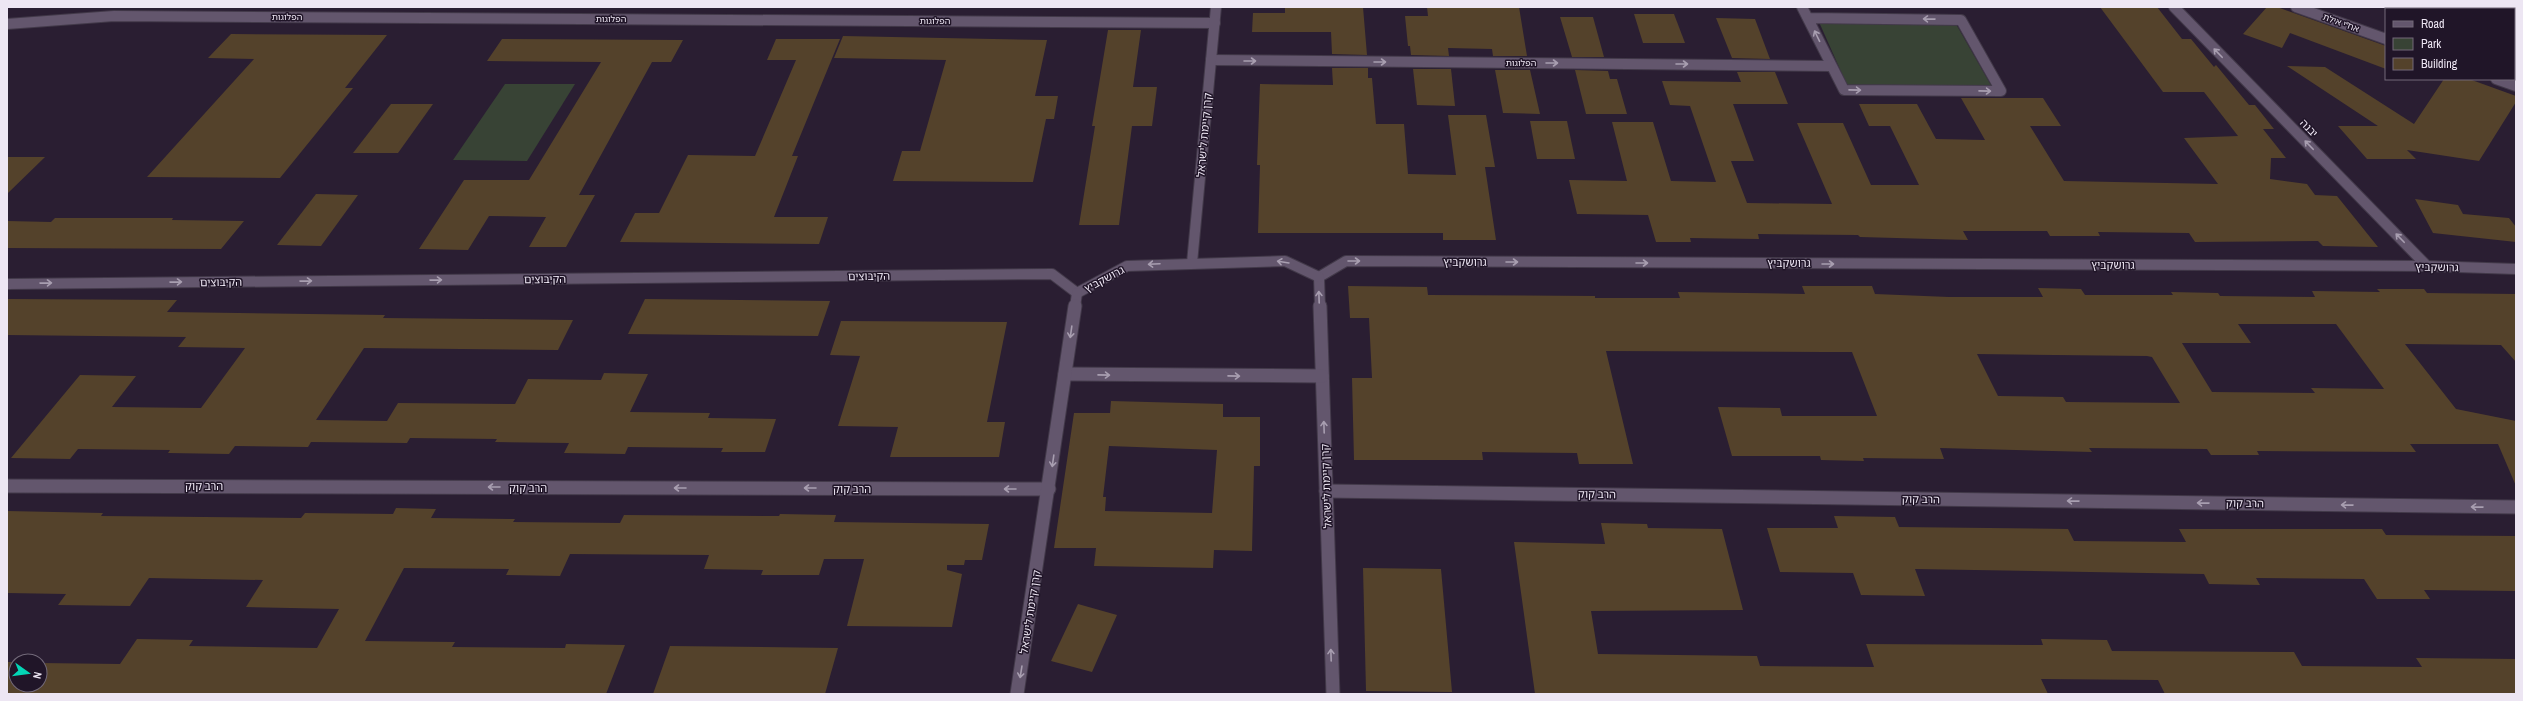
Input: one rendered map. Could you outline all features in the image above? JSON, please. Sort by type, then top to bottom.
[{"type":"street","name":"קרן קיימת לישראל","points":[[1192,262],[1216,7]]},
{"type":"street","points":[[1802,7],[1844,90],[2001,92],[1962,20],[1808,18]]},
{"type":"street","name":"יבנה","points":[[2174,7],[2427,266]]},
{"type":"street","name":"אח\"י אילת","points":[[2296,7],[2385,39]]},
{"type":"street","name":"הפלוגות","points":[[7,24],[114,16],[1215,23]]},
{"type":"street","name":"הפלוגות","points":[[1211,60],[1831,66]]},
{"type":"street","points":[[2499,80],[2516,86]]},
{"type":"street","name":"גרושקביץ","points":[[1077,293],[1127,266],[1192,262],[1285,261],[1319,277],[1346,262],[2427,266],[2516,269]]},
{"type":"street","name":"הקיבוצים","points":[[7,284],[1052,274],[1077,293]]},
{"type":"street","name":"קרן קיימת לישראל","points":[[1319,277],[1332,694]]},
{"type":"street","name":"קרן קיימת לישראל","points":[[1017,694],[1077,293]]},
{"type":"street","points":[[1065,374],[1322,376]]},
{"type":"street","name":"הרב קוק","points":[[7,486],[1048,489]]},
{"type":"street","name":"הרב קוק","points":[[1326,490],[2516,507]]},
{"type":"green space","points":[[1819,22],[1956,24],[1992,87],[1847,85]]},
{"type":"green space","points":[[505,84],[575,84],[527,161],[453,160]]},
{"type":"building","points":[[1285,7],[1363,7],[1367,55],[1332,54],[1331,32],[1252,32],[1253,13],[1285,13]]},
{"type":"building","points":[[1427,7],[1519,7],[1527,56],[1493,56],[1492,49],[1448,48],[1449,56],[1411,55],[1410,46],[1408,46],[1405,16],[1428,16]]},
{"type":"building","points":[[2100,7],[2157,7],[2182,39],[2191,39],[2214,67],[2216,65],[2249,105],[2255,105],[2274,129],[2263,129],[2286,158],[2271,158],[2270,179],[2307,184],[2315,195],[2337,196],[2378,247],[2323,246],[2318,241],[2195,242],[2189,233],[2098,232],[2100,236],[2050,236],[2047,231],[1963,231],[1968,240],[1860,237],[1858,235],[1758,234],[1759,239],[1690,238],[1691,242],[1656,242],[1648,215],[1577,214],[1569,180],[1627,181],[1612,122],[1653,122],[1671,181],[1716,182],[1690,106],[1670,105],[1662,81],[1741,82],[1737,72],[1775,72],[1788,104],[1733,104],[1754,161],[1731,161],[1747,203],[1832,204],[1797,123],[1843,123],[1871,185],[1919,185],[1890,126],[1869,126],[1859,104],[1917,104],[1936,139],[1985,140],[1961,98],[2043,98],[2061,126],[2030,126],[2064,181],[2218,184],[2184,138],[2238,136],[2204,92],[2163,92]]},
{"type":"building","points":[[2267,7],[2277,7],[2385,46],[2385,69],[2290,33],[2282,48],[2243,34]]},
{"type":"building","points":[[1634,14],[1674,14],[1685,43],[1643,43]]},
{"type":"building","points":[[1560,17],[1593,17],[1604,57],[1572,57]]},
{"type":"building","points":[[1716,18],[1755,19],[1770,59],[1732,58]]},
{"type":"building","points":[[1108,30],[1141,30],[1133,87],[1157,87],[1152,126],[1132,126],[1119,225],[1079,225],[1095,126],[1092,126]]},
{"type":"building","points":[[231,34],[387,35],[345,88],[353,88],[280,178],[147,177],[254,59],[208,58]]},
{"type":"building","points":[[843,36],[1047,40],[1035,96],[1058,96],[1054,119],[1046,119],[1033,182],[893,181],[902,151],[920,151],[946,60],[834,58]]},
{"type":"building","points":[[502,39],[683,40],[671,62],[652,62],[579,195],[595,195],[566,247],[529,247],[546,217],[489,216],[468,250],[419,249],[464,180],[529,180],[601,62],[487,61]]},
{"type":"building","points":[[776,39],[840,39],[792,156],[798,156],[774,217],[828,217],[819,244],[620,242],[635,213],[659,213],[688,155],[755,156],[796,60],[767,60]]},
{"type":"building","points":[[2287,66],[2325,67],[2414,124],[2443,80],[2472,80],[2516,96],[2516,102],[2479,161],[2407,150],[2416,159],[2367,159],[2338,126],[2378,126]]},
{"type":"building","points":[[1332,68],[1368,68],[1368,78],[1372,78],[1376,124],[1404,124],[1408,174],[1456,175],[1448,115],[1486,115],[1495,167],[1485,167],[1496,240],[1443,240],[1443,233],[1258,233],[1260,165],[1257,165],[1260,84],[1333,85]]},
{"type":"building","points":[[1413,69],[1451,69],[1455,106],[1417,105]]},
{"type":"building","points":[[1495,70],[1530,70],[1540,114],[1503,113]]},
{"type":"building","points":[[1575,70],[1608,71],[1610,79],[1617,79],[1627,114],[1586,114]]},
{"type":"building","points":[[391,104],[433,104],[398,153],[353,153]]},
{"type":"building","points":[[1530,121],[1567,121],[1575,159],[1537,159]]},
{"type":"building","points":[[7,157],[45,157],[7,194]]},
{"type":"building","points":[[316,194],[358,195],[321,246],[277,245]]},
{"type":"building","points":[[2415,199],[2458,205],[2463,214],[2509,218],[2516,227],[2516,242],[2433,233]]},
{"type":"building","points":[[55,218],[173,218],[172,220],[244,221],[221,249],[7,248],[7,221],[51,222]]},
{"type":"building","points":[[1348,286],[1427,287],[1428,295],[1595,296],[1595,298],[1680,298],[1678,292],[1805,294],[1802,286],[1872,286],[1875,294],[1949,297],[2043,297],[2038,288],[2081,289],[2085,295],[2173,295],[2171,292],[2218,293],[2220,296],[2315,297],[2312,291],[2380,292],[2377,289],[2424,289],[2427,293],[2516,294],[2516,362],[2501,345],[2405,344],[2456,409],[2516,421],[2516,486],[2498,444],[2410,444],[2416,452],[2257,451],[2259,455],[2211,455],[2207,449],[2089,448],[2092,452],[1940,448],[1944,459],[1863,458],[1864,461],[1821,460],[1820,456],[1732,456],[1718,407],[1780,408],[1782,416],[1877,416],[1852,352],[1606,351],[1633,464],[1579,464],[1577,453],[1482,452],[1483,460],[1354,460],[1352,378],[1372,378],[1369,318],[1350,318]],"holes":[[[2238,324],[2336,324],[2384,389],[2311,388],[2315,393],[2212,392],[2182,343],[2251,343]],[[1977,354],[2152,357],[2180,403],[2066,402],[2063,397],[1998,396]]]},
{"type":"building","points":[[7,299],[177,300],[167,312],[385,315],[383,318],[573,320],[558,350],[364,348],[316,420],[387,421],[398,403],[515,404],[528,379],[601,380],[604,373],[648,374],[630,412],[710,413],[708,418],[776,419],[765,452],[721,452],[723,448],[628,447],[625,454],[564,453],[569,443],[495,442],[497,439],[410,438],[407,443],[311,442],[308,447],[235,446],[229,454],[168,453],[170,450],[78,449],[70,459],[11,458],[80,375],[136,376],[112,407],[201,408],[245,348],[178,347],[186,337],[7,335]]},
{"type":"building","points":[[645,299],[830,301],[818,336],[628,334]]},
{"type":"building","points":[[841,321],[1007,322],[987,422],[1005,422],[999,457],[890,457],[898,427],[838,426],[860,356],[830,355]]},
{"type":"building","points":[[1111,401],[1223,404],[1223,417],[1260,417],[1260,466],[1254,466],[1252,551],[1214,550],[1213,568],[1094,566],[1096,548],[1054,548],[1074,413],[1110,413]],"holes":[[[1109,446],[1217,450],[1212,513],[1105,511],[1106,497],[1103,497]]]},
{"type":"building","points":[[396,508],[436,509],[431,518],[515,519],[513,522],[620,523],[624,515],[779,516],[780,514],[836,515],[834,522],[989,524],[982,560],[965,560],[964,565],[947,565],[947,570],[962,574],[952,627],[847,626],[864,559],[824,559],[819,575],[761,575],[763,570],[704,569],[709,555],[570,554],[560,576],[506,575],[509,569],[404,568],[365,641],[455,642],[452,647],[565,648],[566,644],[625,645],[606,694],[7,694],[7,662],[8,693],[48,693],[48,663],[120,664],[137,639],[193,640],[189,646],[317,648],[339,609],[246,607],[263,580],[149,578],[130,606],[58,605],[66,594],[7,593],[7,511],[103,513],[101,516],[301,518],[305,513],[393,514]]},
{"type":"building","points":[[1834,516],[1895,517],[1899,527],[2068,529],[2074,541],[2186,542],[2179,529],[2382,529],[2386,535],[2516,536],[2516,591],[2424,590],[2430,599],[2377,599],[2364,579],[2256,578],[2260,585],[2209,584],[2204,574],[1915,569],[1925,596],[1861,595],[1853,573],[1780,572],[1767,528],[1838,528]]},
{"type":"building","points":[[1601,523],[1647,524],[1648,528],[1722,529],[1743,610],[1591,611],[1598,654],[1757,656],[1760,666],[1874,667],[1866,644],[2043,645],[2041,639],[2107,640],[2112,651],[2294,652],[2302,666],[2422,667],[2416,658],[2516,659],[2516,694],[2165,694],[2158,680],[2041,679],[2048,694],[1535,694],[1514,542],[1605,544]]},
{"type":"building","points":[[1363,568],[1441,569],[1452,692],[1366,691]]},
{"type":"building","points":[[1078,604],[1117,615],[1092,672],[1051,661]]},
{"type":"building","points":[[670,646],[838,648],[825,694],[653,694]]}]
